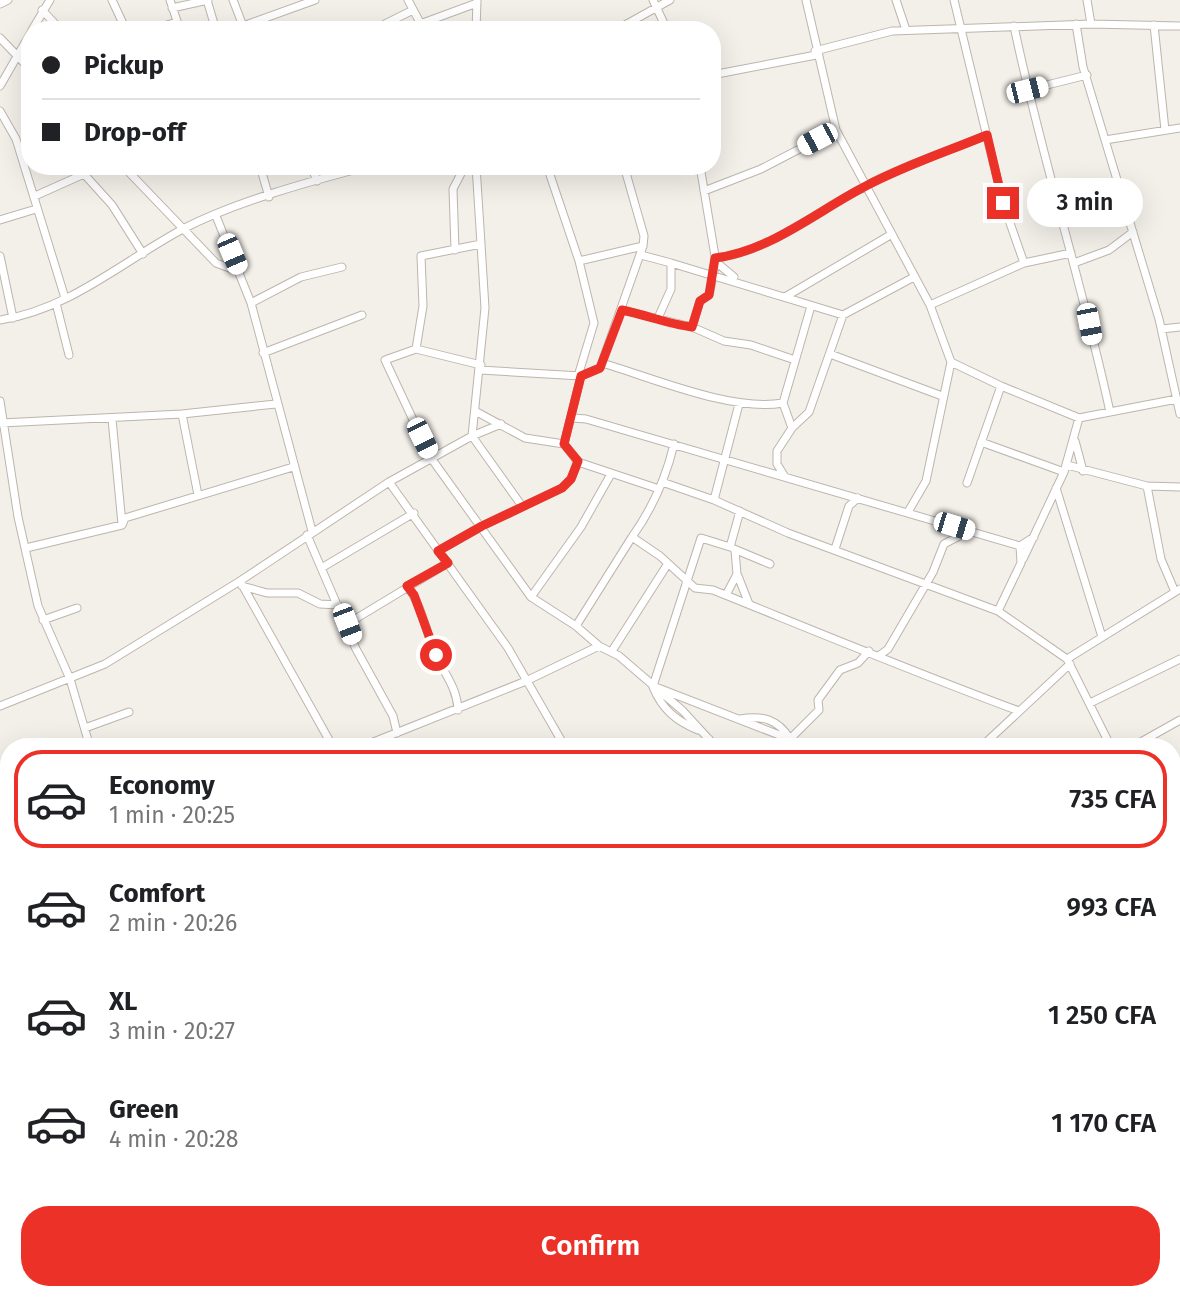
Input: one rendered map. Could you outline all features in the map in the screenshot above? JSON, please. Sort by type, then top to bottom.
[{"type":"street","points":[[0,4],[8,0]]},
{"type":"street","points":[[112,0],[122,21]]},
{"type":"street","points":[[176,21],[171,4],[207,0],[213,21]]},
{"type":"street","points":[[233,0],[240,21]]},
{"type":"street","points":[[261,21],[315,0]]},
{"type":"street","points":[[408,0],[419,21]]},
{"type":"street","points":[[630,21],[655,4],[670,0]]},
{"type":"street","points":[[806,0],[816,53],[836,130],[930,305],[951,362],[926,481],[908,512]]},
{"type":"street","points":[[896,0],[906,30]]},
{"type":"street","points":[[954,0],[1003,203],[1024,263]]},
{"type":"street","points":[[1087,0],[1091,24]]},
{"type":"street","points":[[435,21],[477,1],[476,21]]},
{"type":"street","points":[[46,4],[56,21]]},
{"type":"street","points":[[37,21],[46,4]]},
{"type":"street","points":[[655,4],[663,21]]},
{"type":"street","points":[[391,21],[413,10]]},
{"type":"street","points":[[721,73],[816,53],[892,31],[1076,24],[1180,26]]},
{"type":"street","points":[[1076,24],[1105,140],[1177,385],[1180,414]]},
{"type":"street","points":[[1154,25],[1166,130]]},
{"type":"street","points":[[1014,26],[1027,90],[1074,263],[1110,412]]},
{"type":"street","points":[[0,38],[19,57]]},
{"type":"street","points":[[0,86],[21,53]]},
{"type":"street","points":[[1027,90],[1087,75]]},
{"type":"street","points":[[0,111],[21,154]]},
{"type":"street","points":[[1105,140],[1180,128]]},
{"type":"street","points":[[704,191],[761,169],[836,130]]},
{"type":"street","points":[[715,260],[739,254],[782,234],[866,186],[987,135]]},
{"type":"street","points":[[28,175],[36,209],[65,298]]},
{"type":"street","points":[[35,196],[82,175]]},
{"type":"street","points":[[85,175],[112,205],[143,254]]},
{"type":"street","points":[[132,175],[216,263],[240,272]]},
{"type":"street","points":[[263,175],[269,197]]},
{"type":"street","points":[[315,175],[317,181]]},
{"type":"street","points":[[0,320],[48,309],[182,230],[269,197],[338,175]]},
{"type":"street","points":[[455,250],[453,189],[460,175]]},
{"type":"street","points":[[477,175],[485,309],[472,436],[522,506]]},
{"type":"street","points":[[550,175],[579,261],[594,323],[580,376],[573,418],[564,444]]},
{"type":"street","points":[[627,175],[644,236],[643,246],[602,363],[594,373],[580,376],[480,368],[416,349],[385,360],[431,458],[531,597],[576,626],[599,646],[612,651],[683,711],[708,738]]},
{"type":"street","points":[[692,327],[700,301],[709,295],[715,274],[701,175]]},
{"type":"street","points":[[0,220],[36,209]]},
{"type":"street","points":[[216,216],[251,303],[310,533],[356,649],[393,716],[397,733]]},
{"type":"street","points":[[1074,263],[1109,250],[1133,232]]},
{"type":"street","points":[[785,298],[892,234]]},
{"type":"street","points":[[416,349],[424,306],[421,257],[481,244]]},
{"type":"street","points":[[579,261],[643,246]]},
{"type":"street","points":[[930,305],[1024,263],[1071,253]]},
{"type":"street","points":[[641,255],[715,274],[843,315]]},
{"type":"street","points":[[0,256],[13,318]]},
{"type":"street","points":[[715,260],[748,285]]},
{"type":"street","points":[[657,318],[671,289],[671,263]]},
{"type":"street","points":[[251,303],[301,278],[342,267]]},
{"type":"street","points":[[785,477],[778,464],[777,451],[792,428],[809,412],[843,315],[914,277]]},
{"type":"street","points":[[56,303],[69,355]]},
{"type":"street","points":[[792,428],[783,403],[811,306]]},
{"type":"street","points":[[622,310],[657,318],[669,324],[692,327],[724,341],[751,345],[795,360]]},
{"type":"street","points":[[263,352],[362,315]]},
{"type":"street","points":[[1162,329],[1180,327]]},
{"type":"street","points":[[830,354],[942,396]]},
{"type":"street","points":[[951,362],[1079,418],[1177,400]]},
{"type":"street","points":[[602,363],[739,404],[766,406],[783,403]]},
{"type":"street","points":[[967,483],[1001,386]]},
{"type":"street","points":[[0,401],[1,423],[43,620],[70,679],[88,738]]},
{"type":"street","points":[[1,423],[112,419],[276,404]]},
{"type":"street","points":[[714,499],[739,404]]},
{"type":"street","points":[[475,411],[525,438],[564,444],[578,461],[611,474],[714,499],[835,549],[998,611],[1069,661],[1107,738]]},
{"type":"street","points":[[182,414],[198,495]]},
{"type":"street","points":[[573,418],[586,419],[674,444],[1020,546],[1034,537]]},
{"type":"street","points":[[998,611],[1066,469],[1079,418]]},
{"type":"street","points":[[112,419],[122,525]]},
{"type":"street","points":[[0,706],[70,679],[126,652],[241,583],[310,533],[389,482],[472,436],[501,424]]},
{"type":"street","points":[[1074,439],[1083,471]]},
{"type":"street","points":[[981,442],[1066,469],[1147,486],[1180,487]]},
{"type":"street","points":[[576,626],[649,512],[674,444]]},
{"type":"street","points":[[438,551],[482,526],[562,488],[571,479],[578,461]]},
{"type":"street","points":[[122,525],[125,518],[293,467]]},
{"type":"street","points":[[531,597],[581,527],[611,474]]},
{"type":"street","points":[[389,482],[414,513],[508,648],[560,738]]},
{"type":"street","points":[[990,738],[1069,661],[1177,590],[1161,559],[1147,486]]},
{"type":"street","points":[[1056,488],[1102,637]]},
{"type":"street","points":[[846,495],[849,506]]},
{"type":"street","points":[[835,549],[849,506],[858,498]]},
{"type":"street","points":[[740,511],[733,549],[737,574],[749,604]]},
{"type":"street","points":[[323,567],[414,513]]},
{"type":"street","points":[[26,548],[122,525]]},
{"type":"street","points":[[880,655],[888,649],[944,544],[970,531]]},
{"type":"street","points":[[632,537],[695,588],[726,595],[880,655],[920,675],[1019,711]]},
{"type":"street","points":[[701,731],[678,721],[659,701],[653,686],[701,538],[770,564]]},
{"type":"street","points":[[1020,546],[1021,563]]},
{"type":"street","points":[[347,624],[448,563]]},
{"type":"street","points":[[612,651],[667,565]]},
{"type":"street","points":[[726,595],[737,574]]},
{"type":"street","points":[[241,583],[268,593],[298,593],[320,604],[338,605]]},
{"type":"street","points":[[241,583],[328,738]]},
{"type":"street","points":[[407,586],[414,595],[436,655],[452,682],[458,710]]},
{"type":"street","points":[[43,620],[77,608]]},
{"type":"street","points":[[384,738],[526,681],[599,646]]},
{"type":"street","points":[[791,738],[819,710],[818,700],[840,670],[858,663],[869,652]]},
{"type":"street","points":[[1090,703],[1180,659]]},
{"type":"street","points":[[653,686],[740,719],[765,717],[776,723],[789,738]]},
{"type":"street","points":[[683,711],[694,701]]},
{"type":"street","points":[[85,728],[129,712]]},
{"type":"street","points":[[1148,738],[1180,720]]},
{"type":"route","points":[[436,655],[414,595],[407,586],[448,563],[438,551],[482,526],[544,498],[562,488],[571,479],[578,461],[564,444],[573,418],[581,376],[594,373],[600,368],[622,310],[657,318],[669,324],[692,327],[700,301],[709,295],[715,274],[715,258],[748,250],[866,186],[987,135],[1003,203]]}]
